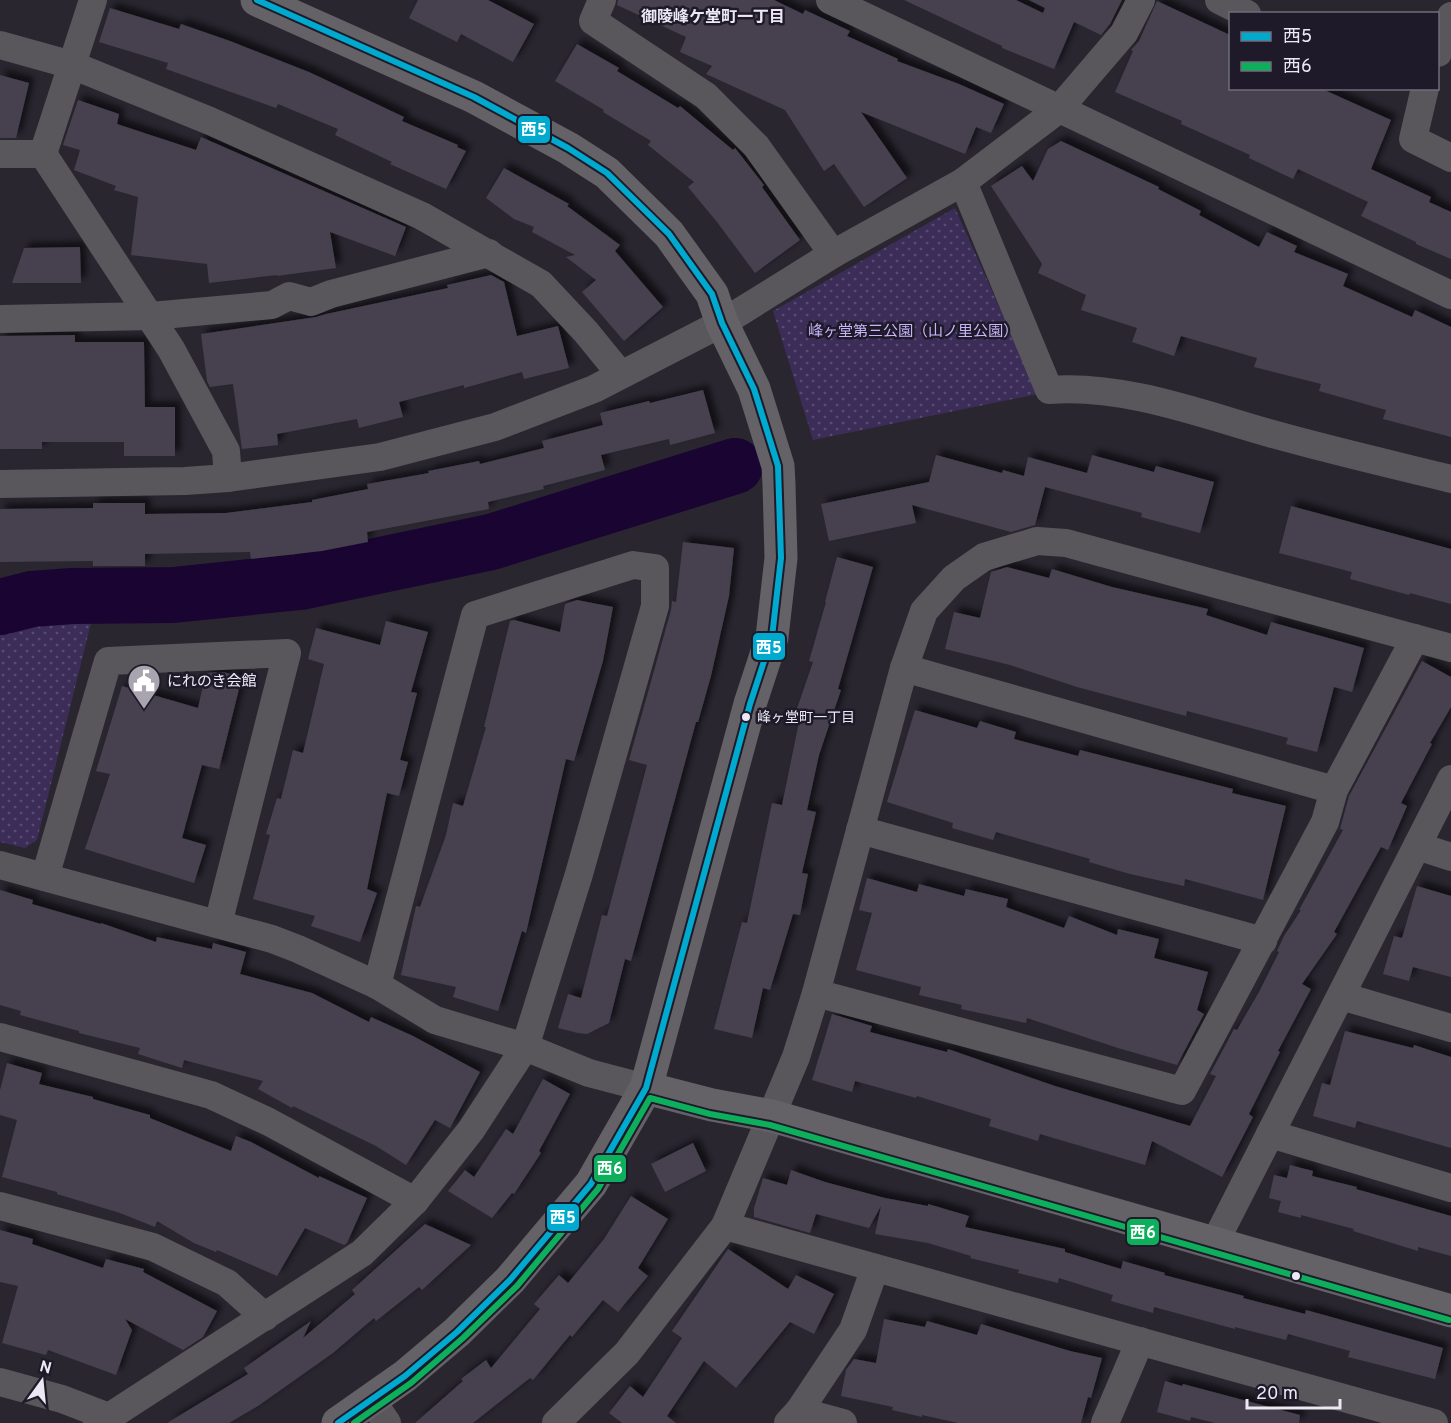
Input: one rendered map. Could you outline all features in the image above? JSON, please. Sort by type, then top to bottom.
[{"type":"street","points":[[43,154],[93,0]]},
{"type":"street","points":[[257,0],[474,97],[568,148],[606,173],[669,234],[712,294],[722,323],[754,389],[778,466],[781,558],[772,637],[750,704],[646,1088],[591,1184],[510,1280],[458,1332],[405,1376],[379,1412],[338,1423]]},
{"type":"street","points":[[602,0],[593,21],[706,96],[756,146],[833,254]]},
{"type":"street","points":[[830,0],[1451,295]]},
{"type":"street","points":[[0,484],[185,481],[228,478],[380,457],[495,427],[594,389],[722,323],[833,254],[963,182],[1059,109],[1124,33],[1141,0]]},
{"type":"street","points":[[1219,0],[1243,12]]},
{"type":"street","points":[[1439,48],[1451,16]]},
{"type":"street","points":[[0,45],[72,65],[210,121],[422,216],[541,285],[586,332],[621,375]]},
{"type":"street","points":[[1416,92],[1413,139],[1451,158]]},
{"type":"street","points":[[0,154],[43,154]]},
{"type":"street","points":[[43,154],[171,349],[226,451],[228,478]]},
{"type":"street","points":[[963,182],[1049,390],[1067,388],[1142,397],[1297,441],[1451,479]]},
{"type":"street","points":[[0,319],[151,316],[272,305],[289,296],[311,302],[331,294],[489,254]]},
{"type":"street","points":[[556,1423],[627,1353],[725,1226],[796,1056],[816,993],[904,668],[924,611],[954,578],[984,557],[1037,541],[1066,543],[1451,648]]},
{"type":"street","points":[[0,1382],[62,1399],[106,1421],[362,1253],[416,1201],[471,1130],[525,1047],[579,874],[655,606],[655,568],[633,565],[475,615],[377,985]]},
{"type":"street","points":[[816,993],[1182,1091],[1325,822],[1334,790],[1415,638]]},
{"type":"street","points":[[45,877],[108,661],[287,653],[218,924]]},
{"type":"street","points":[[904,668],[1334,790]]},
{"type":"street","points":[[1214,1244],[1451,779]]},
{"type":"street","points":[[860,830],[1263,941]]},
{"type":"street","points":[[1417,846],[1451,857]]},
{"type":"street","points":[[0,865],[272,939],[377,985],[435,1020],[525,1047],[589,1073],[712,1106],[772,1116],[1451,1311]]},
{"type":"street","points":[[1341,996],[1451,1028]]},
{"type":"street","points":[[0,1037],[211,1095],[268,1122],[416,1201]]},
{"type":"street","points":[[1270,1134],[1451,1188]]},
{"type":"street","points":[[0,1206],[153,1247],[227,1283],[266,1317]]},
{"type":"street","points":[[725,1226],[1434,1423]]},
{"type":"street","points":[[843,1423],[794,1417],[853,1330],[875,1268]]},
{"type":"street","points":[[1105,1423],[1140,1341]]},
{"type":"green space","name":"峰ヶ堂第三公園（山ノ里公園）","points":[[955,208],[1038,394],[813,440],[773,311]]},
{"type":"green space","points":[[100,587],[37,840],[25,848],[0,842],[0,595],[72,596]]},
{"type":"building","points":[[418,0],[488,0],[534,24],[513,62],[461,34],[457,42],[409,18]]},
{"type":"building","points":[[618,0],[774,0],[803,14],[805,10],[850,31],[847,36],[898,59],[897,61],[1004,104],[991,133],[976,127],[965,154],[861,112],[907,178],[864,207],[834,164],[824,171],[785,110],[706,74],[712,66],[680,52],[686,37],[617,5]]},
{"type":"building","points":[[904,0],[1016,0],[1043,13],[1045,8],[1029,0],[1122,0],[1110,24],[1101,35],[1074,22],[1054,69],[1002,48]]},
{"type":"building","points":[[1157,1],[1229,35],[1229,90],[1324,90],[1391,120],[1371,169],[1431,197],[1429,202],[1451,212],[1451,259],[1361,216],[1368,202],[1298,169],[1293,179],[1249,158],[1250,155],[1181,124],[1182,121],[1115,92],[1133,51],[1131,50],[1139,41]]},
{"type":"building","points":[[110,8],[179,29],[181,24],[309,72],[404,117],[402,121],[458,145],[457,147],[466,151],[446,189],[390,164],[392,162],[335,135],[338,129],[278,104],[276,108],[166,69],[168,63],[99,42]]},
{"type":"building","points":[[577,44],[619,68],[617,71],[678,108],[680,106],[733,150],[735,148],[764,185],[762,187],[800,240],[755,273],[688,187],[694,182],[648,145],[651,141],[555,81]]},
{"type":"building","points":[[0,75],[29,83],[16,138],[0,138]]},
{"type":"building","points":[[78,100],[119,114],[117,124],[196,150],[201,137],[406,227],[395,256],[330,232],[336,268],[209,283],[207,264],[131,255],[138,197],[114,190],[116,186],[74,170],[80,150],[63,145]]},
{"type":"building","points":[[1061,141],[1159,187],[1158,189],[1201,211],[1199,215],[1259,247],[1267,232],[1297,246],[1294,252],[1348,274],[1343,286],[1412,317],[1415,310],[1451,327],[1451,437],[1383,419],[1386,410],[1319,391],[1321,384],[1254,367],[1257,358],[1181,336],[1174,356],[1132,342],[1137,328],[1081,310],[1086,295],[1038,273],[1042,264],[991,186],[1022,166],[1033,181],[1048,149]]},
{"type":"building","points":[[504,168],[569,204],[567,206],[620,245],[615,251],[663,307],[624,341],[582,292],[596,280],[566,257],[575,255],[532,232],[534,227],[514,219],[486,198]]},
{"type":"building","points":[[80,247],[81,283],[12,283],[24,248]]},
{"type":"building","points":[[491,275],[504,282],[517,336],[558,326],[569,368],[524,379],[522,372],[464,388],[464,385],[399,402],[403,417],[359,428],[357,419],[277,434],[278,445],[242,449],[233,384],[210,387],[207,381],[201,334],[316,317],[448,288],[447,285]]},
{"type":"building","points":[[75,335],[75,342],[144,342],[145,407],[175,407],[175,456],[124,456],[124,442],[42,442],[42,449],[0,449],[0,336]]},
{"type":"building","points":[[703,390],[715,433],[670,445],[669,439],[601,455],[605,470],[543,486],[544,489],[488,502],[489,509],[367,532],[368,542],[322,551],[251,559],[250,552],[145,554],[145,566],[93,566],[93,561],[0,562],[0,509],[93,508],[93,503],[145,503],[145,514],[226,513],[312,502],[312,500],[368,489],[367,484],[479,461],[480,464],[544,448],[542,441],[603,425],[600,413]]},
{"type":"building","points":[[936,455],[1002,473],[1003,470],[1024,476],[1028,457],[1087,473],[1092,455],[1154,472],[1156,466],[1214,482],[1200,533],[1141,517],[1142,513],[1045,487],[1035,525],[1011,532],[912,505],[916,523],[829,541],[821,504],[929,482]]},
{"type":"building","points":[[1291,506],[1451,549],[1451,604],[1350,579],[1352,572],[1279,553]]},
{"type":"building","points":[[683,542],[734,548],[729,596],[711,676],[698,722],[696,722],[631,961],[625,959],[609,1023],[587,1034],[578,1033],[558,1028],[568,994],[581,998],[602,915],[607,916],[647,765],[629,760],[672,601],[676,602]]},
{"type":"building","points":[[837,557],[873,567],[838,689],[841,690],[819,755],[807,810],[816,812],[802,873],[808,874],[800,915],[793,914],[770,990],[763,988],[752,1038],[714,1029],[742,922],[747,923],[772,803],[782,805],[799,722],[793,720],[813,662],[809,661]]},
{"type":"building","points":[[1007,567],[1049,578],[1052,569],[1112,587],[1208,609],[1206,615],[1267,635],[1271,622],[1364,648],[1352,692],[1334,687],[1317,752],[1286,744],[1288,738],[1187,711],[1186,716],[1077,687],[1010,665],[945,649],[954,612],[980,618],[991,572]]},
{"type":"building","points":[[577,600],[613,607],[603,661],[574,761],[566,759],[526,933],[522,931],[498,1011],[453,997],[456,987],[401,975],[416,906],[420,907],[446,835],[453,803],[463,806],[486,727],[484,727],[510,621],[514,620],[560,632],[565,604]]},
{"type":"building","points":[[386,621],[428,632],[411,692],[417,693],[400,760],[408,762],[399,796],[387,793],[367,889],[377,893],[360,942],[311,926],[315,916],[253,899],[270,835],[266,834],[277,798],[281,799],[293,750],[303,753],[324,664],[308,659],[316,628],[380,645]]},
{"type":"building","points":[[1422,661],[1451,677],[1451,707],[1430,743],[1432,744],[1401,803],[1407,806],[1388,850],[1381,847],[1334,932],[1337,934],[1302,984],[1311,989],[1278,1051],[1280,1052],[1249,1114],[1253,1117],[1222,1177],[1152,1141],[1145,1165],[1040,1134],[1038,1141],[989,1126],[991,1119],[917,1096],[916,1098],[855,1081],[852,1092],[812,1080],[832,1014],[872,1026],[870,1032],[947,1052],[948,1049],[1055,1086],[1190,1126],[1216,1076],[1210,1074],[1234,1029],[1237,1030],[1260,990],[1279,952],[1277,951],[1284,936],[1301,910],[1299,910],[1343,830],[1340,829],[1349,796]]},
{"type":"building","points":[[223,672],[242,677],[219,769],[202,765],[182,838],[206,845],[194,883],[85,849],[110,774],[96,771],[122,686],[198,708],[206,673]]},
{"type":"building","points":[[915,710],[977,728],[980,721],[1016,732],[1014,739],[1078,756],[1080,750],[1233,789],[1232,793],[1286,806],[1263,900],[1185,879],[1184,886],[1130,874],[1089,862],[1090,859],[996,832],[993,840],[952,828],[953,823],[887,802]]},
{"type":"building","points":[[867,878],[917,892],[919,884],[964,896],[966,889],[1008,899],[1006,907],[1064,928],[1069,916],[1117,935],[1118,929],[1159,939],[1154,958],[1208,972],[1197,1010],[1204,1014],[1177,1065],[1027,1018],[1026,1023],[961,1009],[962,1005],[919,995],[921,987],[856,970],[872,913],[859,910]]},
{"type":"building","points":[[1417,886],[1451,896],[1451,977],[1413,967],[1409,981],[1383,974],[1394,936],[1402,938]]},
{"type":"building","points":[[0,890],[33,900],[32,904],[101,923],[156,942],[157,937],[212,949],[213,943],[246,952],[240,974],[312,993],[369,1022],[371,1017],[413,1036],[480,1072],[450,1128],[435,1120],[406,1165],[376,1146],[293,1106],[292,1108],[258,1089],[263,1081],[184,1060],[182,1068],[138,1054],[140,1048],[20,1015],[21,1011],[0,1005]]},
{"type":"building","points":[[1345,1031],[1413,1048],[1414,1045],[1451,1057],[1451,1148],[1357,1121],[1355,1128],[1313,1116],[1322,1083],[1330,1085]]},
{"type":"building","points":[[7,1063],[42,1073],[39,1084],[93,1097],[93,1099],[150,1115],[150,1118],[231,1151],[236,1136],[319,1178],[319,1176],[367,1198],[347,1243],[344,1245],[305,1228],[277,1276],[217,1250],[216,1252],[194,1243],[157,1221],[155,1227],[120,1213],[57,1194],[57,1192],[2,1177],[17,1120],[0,1115],[0,1090]]},
{"type":"building","points":[[543,1079],[570,1094],[539,1151],[541,1153],[514,1194],[512,1193],[492,1218],[448,1191],[465,1170],[474,1177],[506,1129],[513,1134]]},
{"type":"building","points":[[693,1143],[706,1171],[665,1192],[651,1164]]},
{"type":"building","points":[[1290,1165],[1313,1171],[1312,1176],[1357,1187],[1356,1189],[1451,1216],[1451,1256],[1418,1247],[1418,1251],[1353,1231],[1354,1229],[1301,1215],[1301,1218],[1278,1212],[1281,1201],[1269,1198],[1274,1175],[1287,1178]]},
{"type":"building","points":[[791,1170],[885,1198],[928,1206],[928,1204],[969,1216],[965,1227],[1065,1249],[1065,1252],[1121,1269],[1123,1261],[1165,1273],[1164,1275],[1244,1296],[1243,1298],[1305,1314],[1306,1310],[1443,1348],[1435,1379],[1348,1357],[1350,1351],[1288,1334],[1286,1340],[1154,1307],[1153,1313],[1111,1301],[1113,1295],[1059,1278],[1058,1283],[1018,1273],[1019,1270],[970,1258],[971,1256],[928,1243],[875,1234],[881,1206],[869,1228],[816,1214],[810,1233],[754,1217],[754,1208],[763,1178],[787,1185]]},
{"type":"building","points":[[631,1196],[668,1219],[638,1268],[648,1276],[618,1312],[603,1300],[533,1380],[530,1378],[473,1423],[415,1423],[463,1381],[461,1379],[486,1360],[491,1368],[540,1309],[534,1304],[559,1275],[568,1283],[604,1239]]},
{"type":"building","points":[[425,1224],[471,1245],[422,1290],[419,1287],[376,1321],[374,1318],[333,1353],[258,1406],[229,1423],[167,1423],[248,1374],[244,1368],[311,1321],[303,1338],[355,1294],[352,1290]]},
{"type":"building","points":[[0,1230],[33,1239],[32,1244],[103,1268],[106,1259],[144,1269],[143,1272],[217,1311],[203,1337],[183,1350],[125,1319],[132,1330],[116,1375],[48,1350],[46,1355],[2,1343],[18,1286],[0,1282]]},
{"type":"building","points":[[728,1249],[788,1289],[796,1275],[834,1294],[814,1334],[790,1322],[736,1388],[704,1361],[667,1416],[676,1423],[622,1423],[609,1413],[630,1386],[643,1397],[682,1338],[672,1331]]},
{"type":"building","points":[[884,1319],[925,1327],[927,1321],[977,1335],[981,1324],[1070,1351],[1102,1358],[1091,1398],[1088,1397],[1081,1423],[958,1423],[922,1415],[922,1417],[892,1410],[893,1407],[841,1396],[846,1370],[854,1359],[876,1363]]},
{"type":"building","points":[[1165,1381],[1300,1415],[1299,1423],[1215,1423],[1191,1417],[1190,1421],[1157,1412]]},
{"type":"waterway","points":[[0,607],[32,599],[72,596],[173,595],[300,582],[491,542],[735,466]]},
{"type":"transit line","name":"西5","points":[[257,0],[474,97],[568,148],[607,173],[669,234],[712,294],[722,323],[754,389],[778,466],[781,558],[772,637],[750,704],[646,1088],[591,1184],[510,1280],[457,1332],[405,1376],[338,1423]]},
{"type":"transit line","name":"西6","points":[[354,1423],[411,1383],[463,1338],[517,1286],[598,1189],[650,1098],[710,1114],[770,1125],[1449,1320]]},
{"type":"place","name":"にれのき会館","points":[[144,710]]},
{"type":"place","name":"峰ヶ堂町一丁目","points":[[746,717]]},
{"type":"district","name":"御陵峰ケ堂町一丁目","points":[[713,16]]}]
